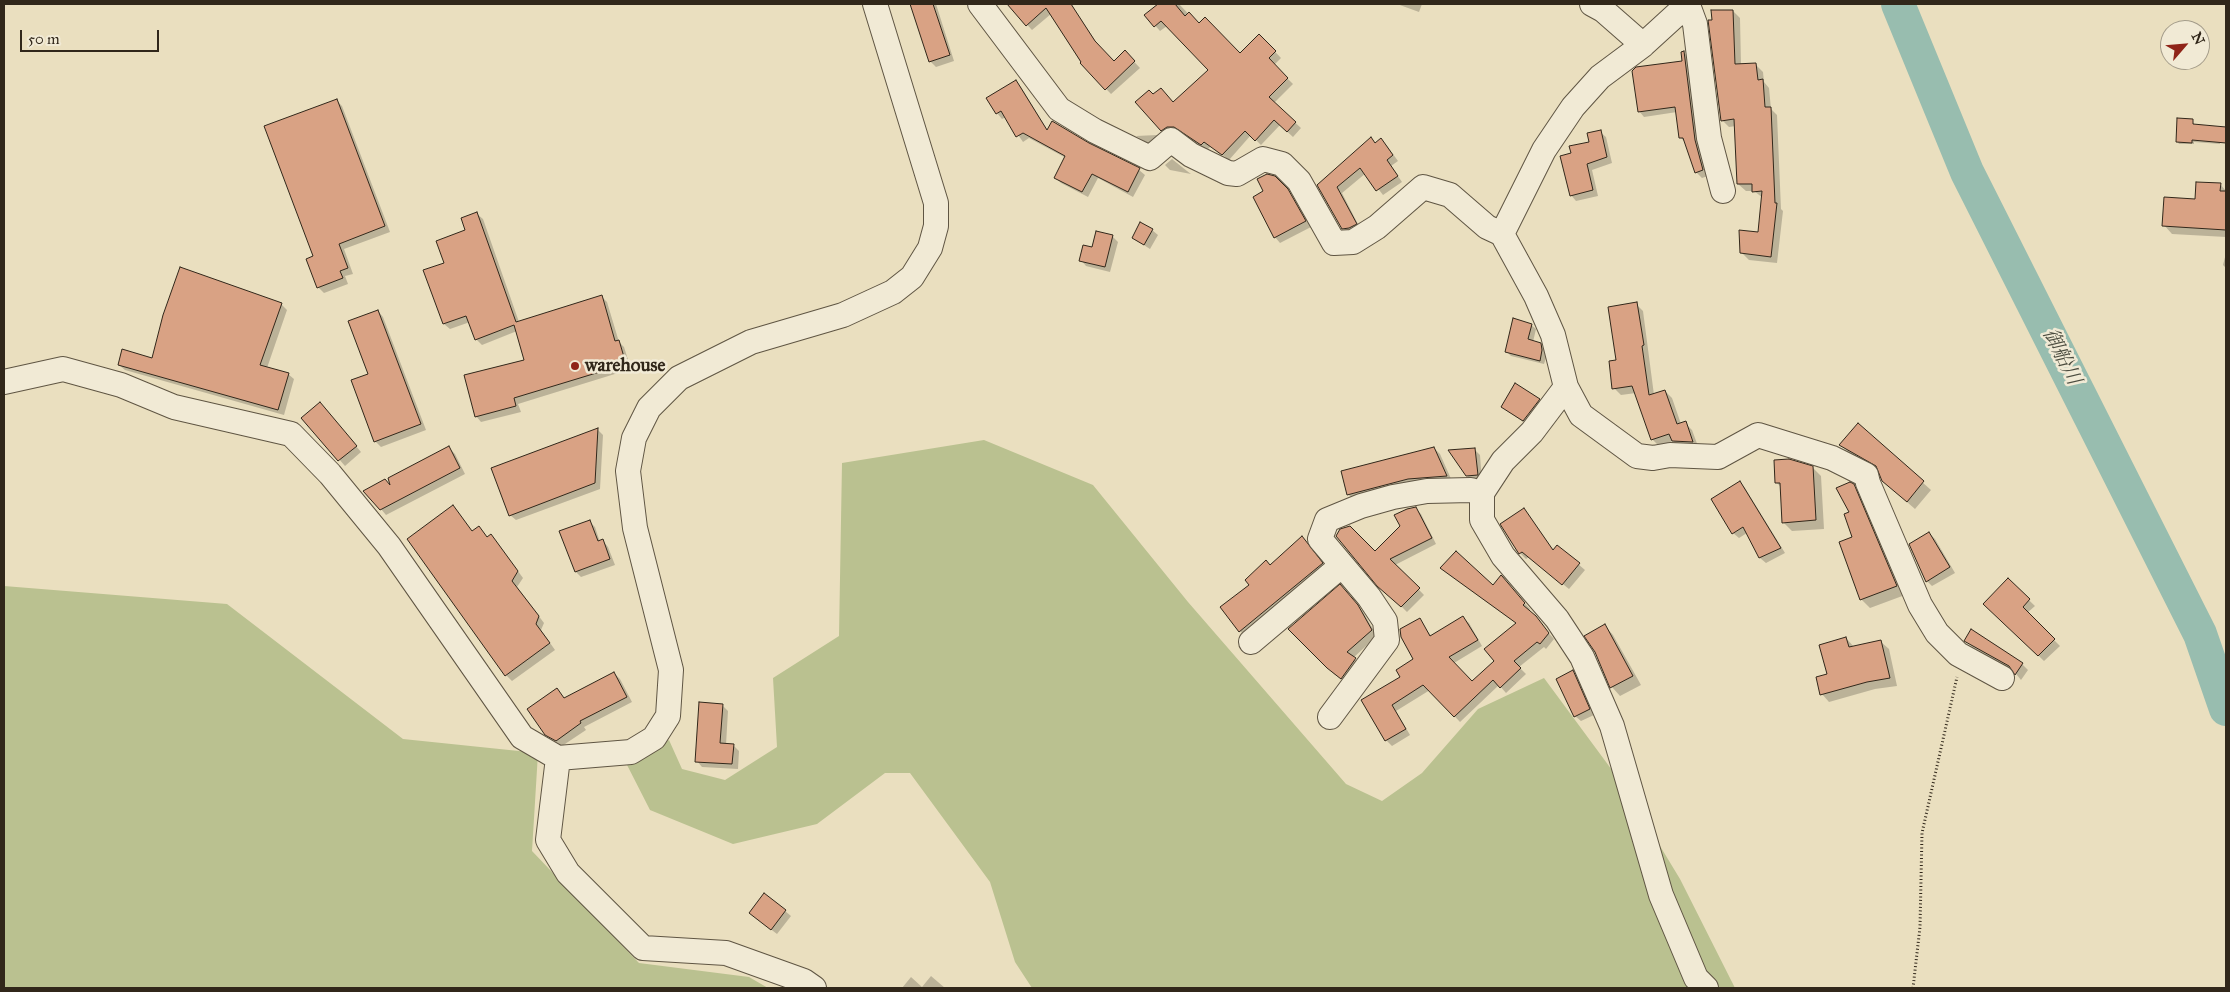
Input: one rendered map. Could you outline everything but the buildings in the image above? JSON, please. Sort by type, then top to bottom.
[{"type":"street","points":[[4,382],[63,369],[121,385],[174,406],[291,434],[330,474],[389,546],[522,737],[558,758],[631,752],[654,738],[668,716],[671,670],[635,528],[628,471],[634,438],[649,408],[678,378],[751,342],[843,315],[893,292],[912,277],[930,248],[936,226],[936,203],[875,4]]},
{"type":"street","points":[[980,4],[1059,109],[1095,131],[1150,158],[1171,140],[1191,155],[1228,173],[1237,174],[1263,159],[1282,164],[1298,181],[1334,243],[1353,242],[1377,227],[1423,187],[1450,195],[1487,227],[1502,234],[1536,296],[1553,335],[1566,387],[1581,415],[1637,456],[1654,458],[1670,455],[1718,457],[1758,434],[1832,458],[1866,475],[1920,605],[1937,633],[1958,654],[2002,678]]},
{"type":"street","points":[[1592,4],[1603,10],[1642,45]]},
{"type":"street","points":[[1502,234],[1544,150],[1573,107],[1600,77],[1642,45],[1688,4],[1695,24],[1709,138],[1723,191]]},
{"type":"street","points":[[1566,387],[1532,432],[1503,461],[1482,493],[1482,520],[1503,556],[1557,620],[1582,657],[1612,726],[1660,896],[1696,978],[1706,988]]},
{"type":"street","points":[[1330,717],[1386,640],[1385,622],[1369,597],[1320,539],[1327,520],[1362,506],[1427,491],[1472,490],[1482,493]]},
{"type":"street","points":[[1251,642],[1341,566]]},
{"type":"street","points":[[558,758],[548,840],[568,873],[643,948],[726,953],[804,981],[814,988]]},
{"type":"path","points":[[1913,988],[1920,927],[1922,833],[1957,680],[1958,654]]},
{"type":"green space","points":[[984,440],[1093,485],[1188,602],[1346,784],[1382,801],[1422,773],[1478,709],[1544,678],[1623,785],[1680,879],[1735,988],[1032,988],[1015,962],[990,882],[910,773],[885,773],[817,824],[733,844],[650,810],[625,761],[669,740],[682,769],[725,780],[777,747],[773,678],[839,636],[842,463]]},
{"type":"green space","points":[[4,586],[227,604],[403,739],[538,753],[532,851],[639,963],[749,977],[768,988],[4,988]]},
{"type":"waterway","name":"御船川","points":[[1898,4],[1967,172],[2200,634],[2226,709]]},
{"type":"place","name":"warehouse","points":[[575,366]]}]
